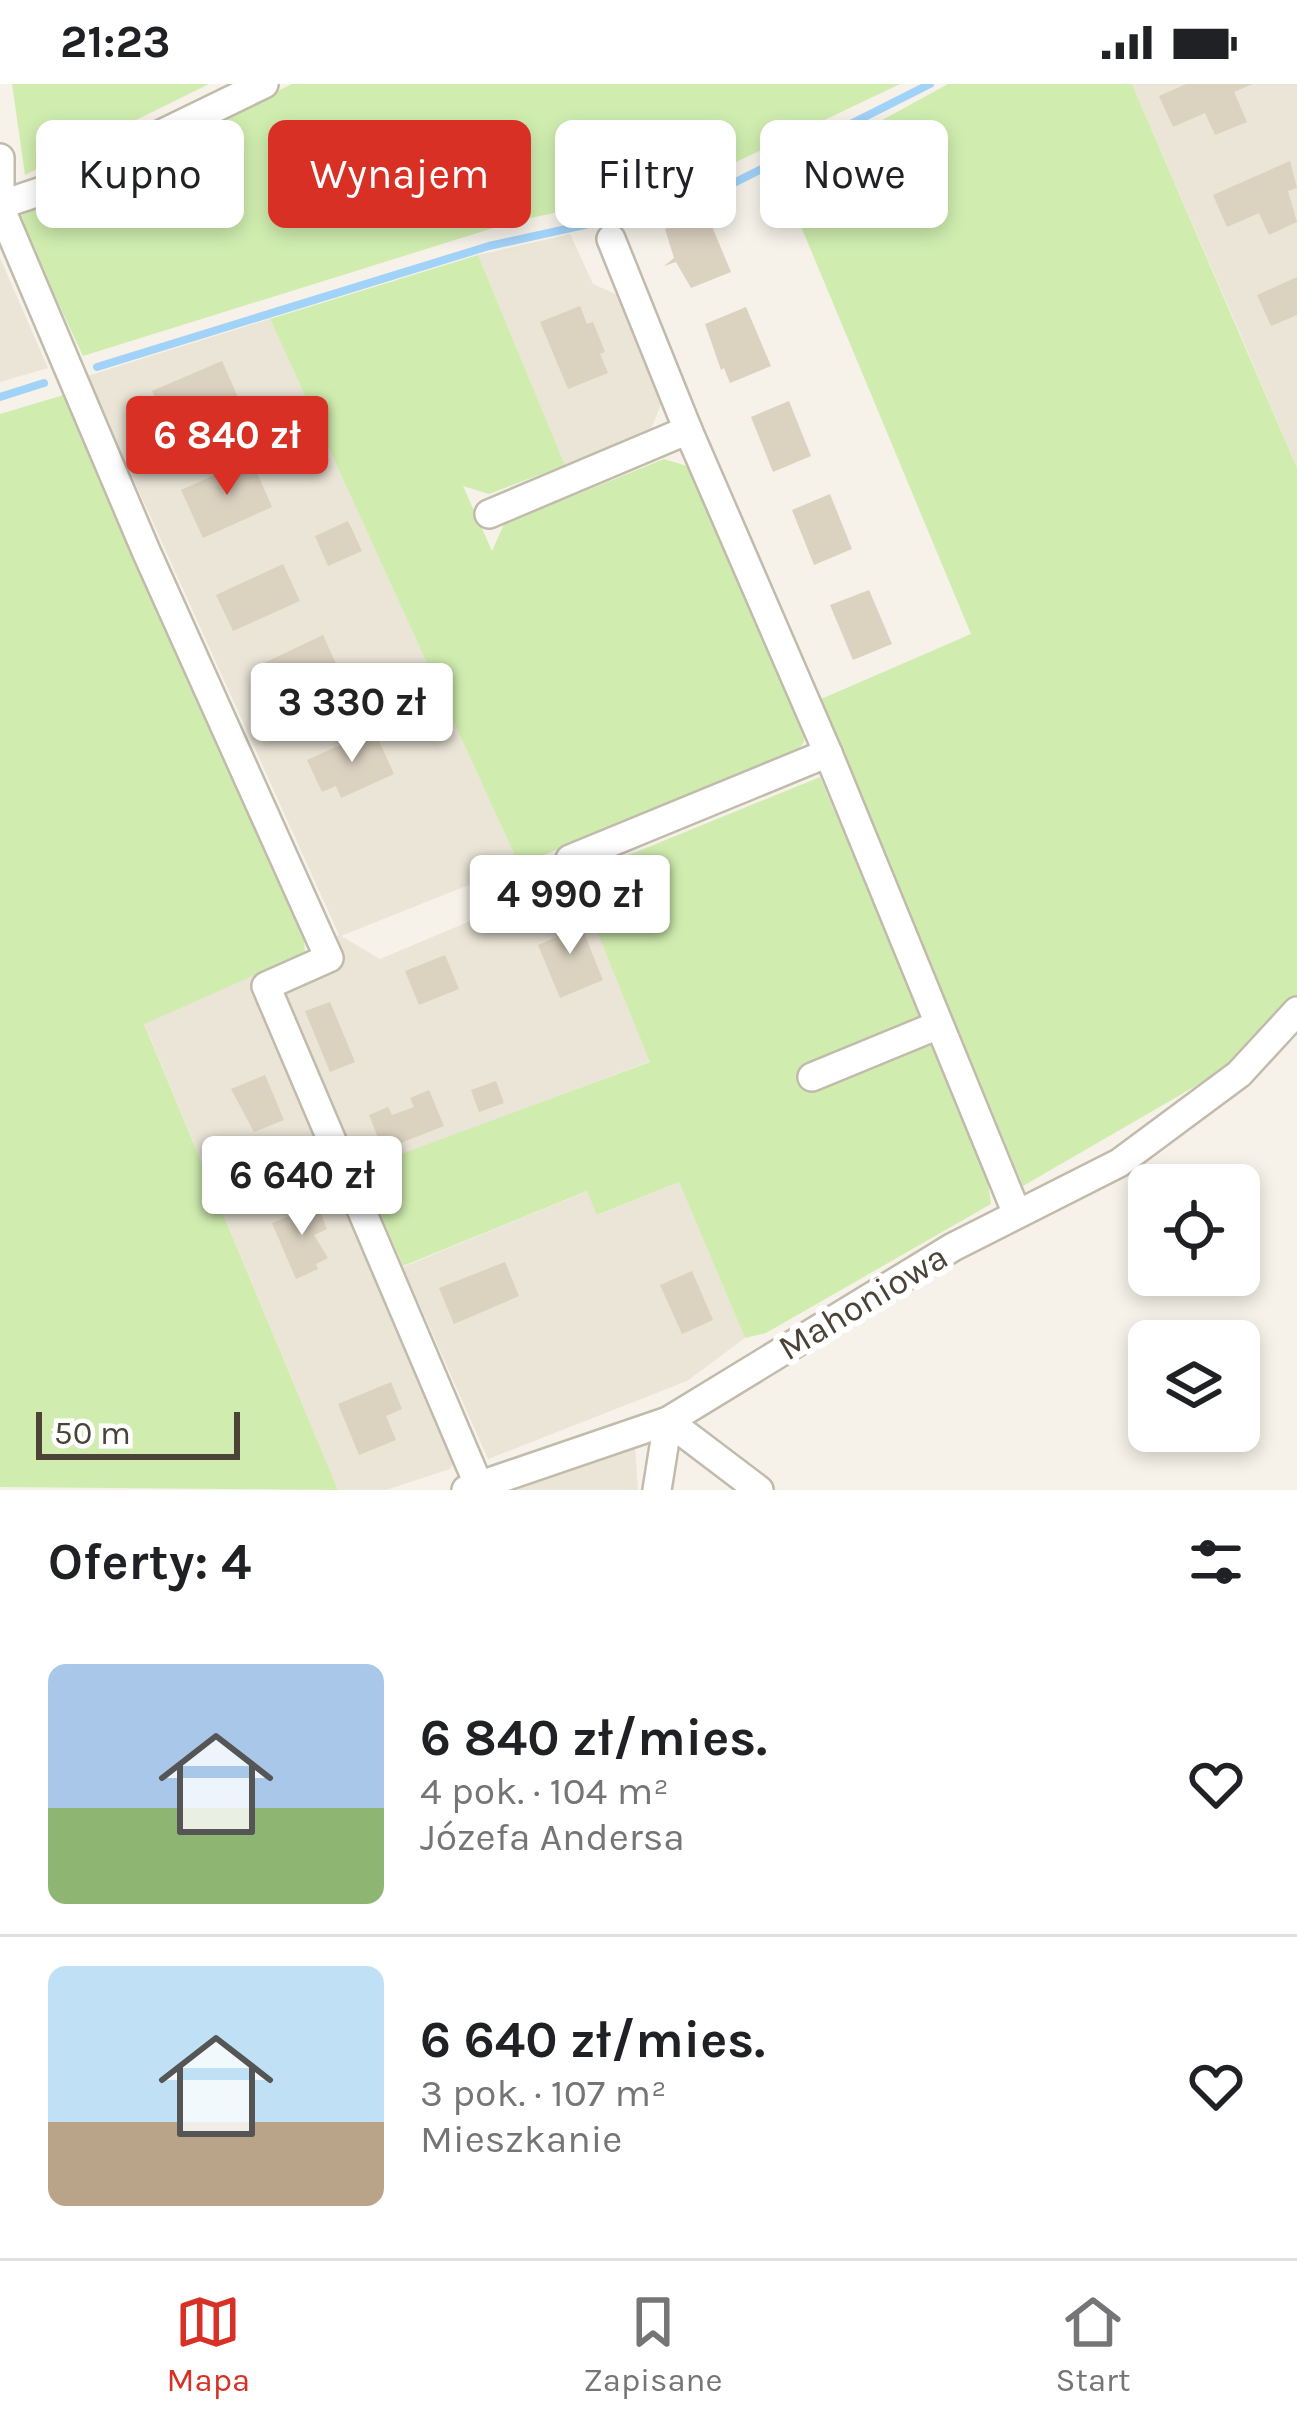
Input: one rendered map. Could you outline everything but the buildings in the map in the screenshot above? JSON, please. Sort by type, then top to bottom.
[{"type":"street","points":[[0,204],[48,190],[264,84]]},
{"type":"street","points":[[0,158],[0,204],[146,550],[329,958],[266,986],[472,1488]]},
{"type":"street","points":[[611,239],[1017,1214]]},
{"type":"street","points":[[489,514],[688,430]]},
{"type":"street","points":[[569,859],[828,753]]},
{"type":"street","name":"Mahoniowa","points":[[472,1488],[668,1421],[953,1247],[1120,1162],[1239,1074],[1297,1012]]},
{"type":"street","points":[[812,1077],[936,1026]]},
{"type":"street","points":[[657,1490],[668,1421],[759,1490]]},
{"type":"shaded area","points":[[1132,84],[1297,84],[1297,468],[1242,338]]},
{"type":"shaded area","points":[[570,234],[593,284],[618,295],[662,401],[651,430],[565,465],[478,255]]},
{"type":"shaded area","points":[[0,258],[48,368],[0,382]]},
{"type":"shaded area","points":[[270,319],[519,865],[341,936],[380,959],[575,877],[651,1061],[338,1179],[455,1461],[450,1469],[386,1490],[338,1490],[144,1023],[339,935],[87,376]]},
{"type":"shaded area","points":[[679,1182],[745,1338],[687,1381],[488,1459],[403,1267],[588,1191],[598,1215]]},
{"type":"shaded area","points":[[635,1448],[638,1490],[504,1490]]},
{"type":"green space","points":[[12,84],[209,84],[136,120],[36,120],[36,170],[25,175]]},
{"type":"green space","points":[[292,84],[900,84],[824,120],[760,120],[760,151],[736,162],[736,120],[555,120],[555,213],[531,218],[531,120],[268,120],[268,228],[494,228],[83,356],[18,217],[36,208],[36,228],[244,228],[244,120],[218,120]]},
{"type":"green space","points":[[948,84],[1132,84],[1297,468],[1297,999],[1239,1061],[1023,1186],[821,699],[971,634],[802,228],[948,228],[948,120],[882,120]]},
{"type":"green space","points":[[478,255],[565,465],[489,494],[463,486],[492,551],[504,524],[664,459],[700,470],[803,724],[804,742],[795,754],[519,865],[270,319]]},
{"type":"green space","points":[[67,394],[303,927],[305,953],[144,1024],[338,1490],[0,1487],[0,414]]},
{"type":"green space","points":[[820,777],[986,1169],[991,1204],[766,1333],[745,1338],[679,1182],[597,1215],[587,1191],[403,1266],[361,1169],[650,1062],[575,877]]},
{"type":"waterway","points":[[97,367],[489,246],[702,199],[930,84]]},
{"type":"waterway","points":[[0,397],[44,383]]}]
